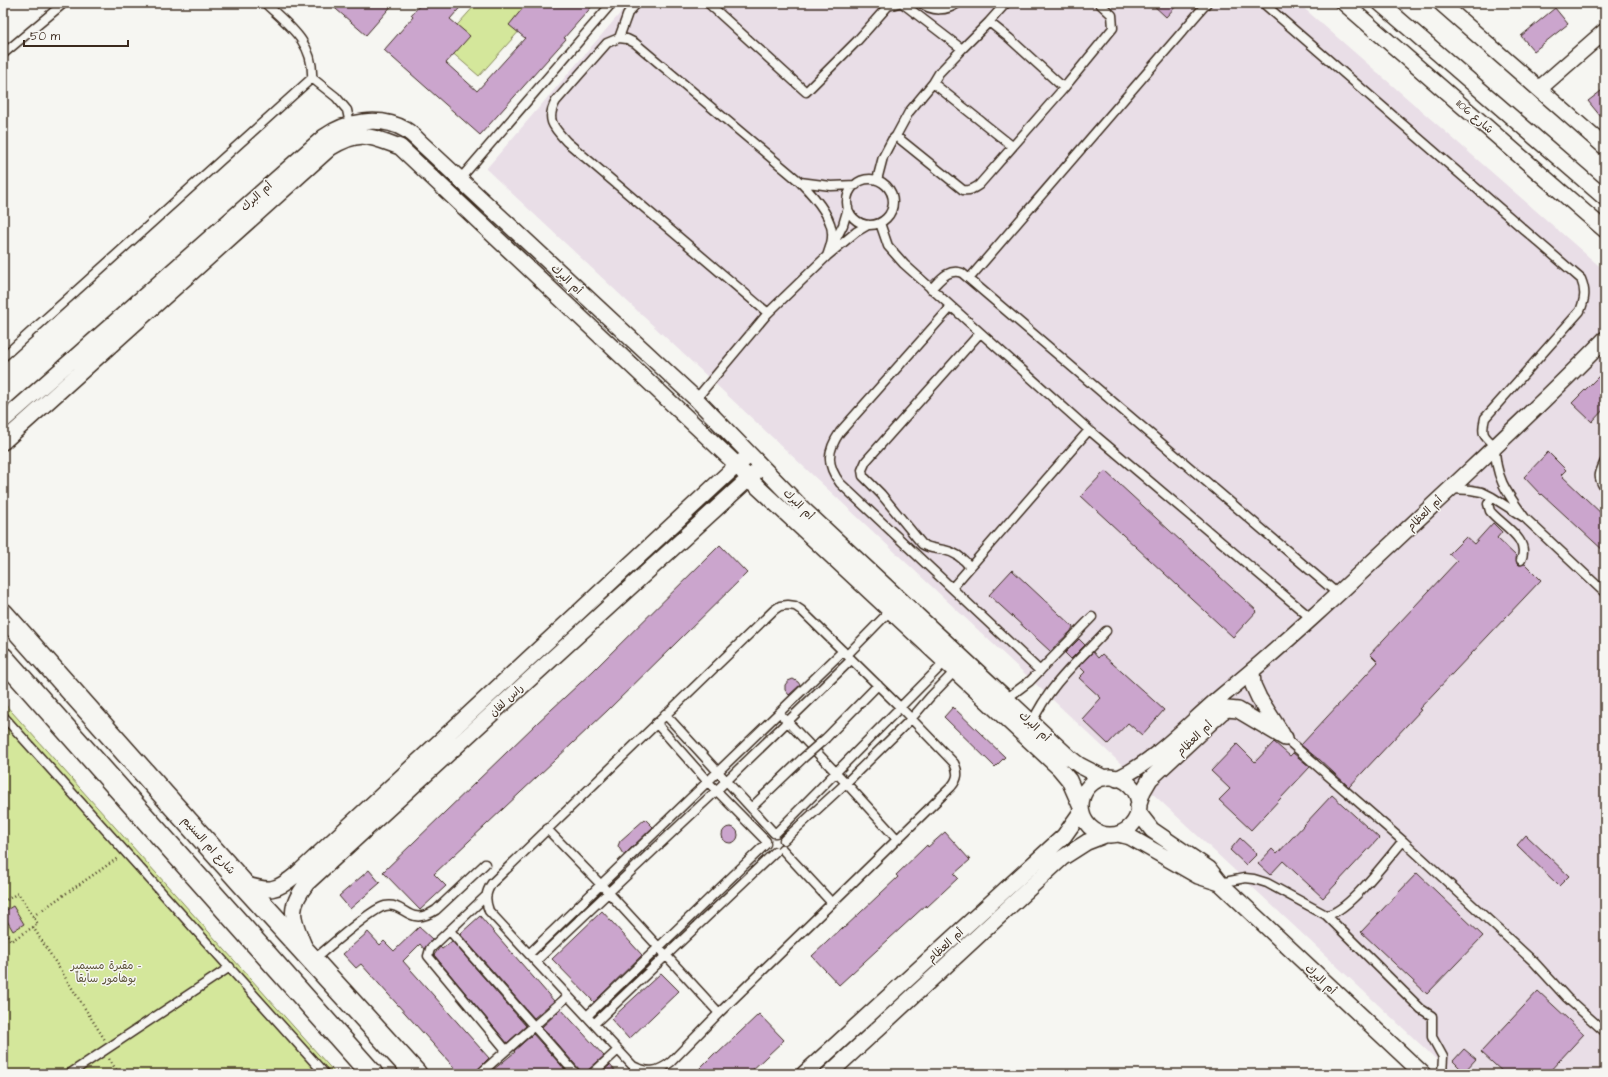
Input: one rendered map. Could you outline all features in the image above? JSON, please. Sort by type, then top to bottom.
[{"type":"main road","name":"شارع ام السنيم","points":[[3,614],[243,884],[416,1074]]},
{"type":"main road","points":[[3,658],[372,1074]]},
{"type":"street","name":"شارع 1106","points":[[1344,3],[1605,230]]},
{"type":"street","points":[[1380,3],[1605,198]]},
{"type":"street","points":[[1441,3],[1540,88],[1605,147]]},
{"type":"street","points":[[1540,88],[1605,31]]},
{"type":"street","name":"أم البرك","points":[[3,421],[331,131],[350,124],[374,120],[405,129],[696,399],[763,466],[798,514],[890,611],[1059,768],[1068,780],[1081,808]]},
{"type":"street","name":"أم البرك","points":[[3,442],[330,148],[342,141],[354,137],[366,136],[378,138],[400,147],[737,465],[748,478],[798,514],[1070,758],[1079,765],[1110,778]]},
{"type":"street","name":"أم العظام","points":[[1110,778],[1141,766],[1168,745],[1209,706],[1312,619],[1599,348],[1605,339]]},
{"type":"street","name":"راس لفان","points":[[243,884],[263,890],[270,889],[286,883],[297,874],[737,465],[751,455]]},
{"type":"street","name":"راس لفان","points":[[310,956],[296,926],[293,910],[297,896],[307,883],[748,478],[763,466]]},
{"type":"street","points":[[1252,671],[1253,685],[1259,698],[1285,738]]},
{"type":"street","name":"أم العظام","points":[[1138,809],[1143,791],[1150,779],[1222,712],[1227,710],[1238,710],[1285,738]]},
{"type":"street","points":[[1110,778],[1124,781],[1135,792],[1138,809],[1133,823],[1112,834],[1096,832],[1089,827],[1084,820],[1081,808],[1084,792],[1092,783],[1110,778]]},
{"type":"street","name":"أم العظام","points":[[804,1074],[1064,836],[1081,808]]},
{"type":"street","name":"أم البرك","points":[[1138,809],[1152,830],[1208,868],[1220,883],[1423,1074]]},
{"type":"street","name":"أم العظام","points":[[829,1074],[1062,858],[1087,842],[1112,834]]},
{"type":"street","name":"أم البرك","points":[[1112,834],[1130,837],[1198,876],[1220,883]]},
{"type":"street","points":[[902,984],[913,997]]},
{"type":"lane","points":[[3,54],[64,3]]},
{"type":"lane","points":[[4,355],[312,78],[312,66],[308,52],[300,36],[264,3]]},
{"type":"lane","points":[[460,179],[612,3]]},
{"type":"lane","points":[[619,38],[628,14],[637,3]]},
{"type":"lane","points":[[708,3],[806,92],[857,41],[888,6],[899,3]]},
{"type":"lane","points":[[902,3],[962,49]]},
{"type":"lane","points":[[921,3],[931,8],[944,10],[958,3]]},
{"type":"lane","points":[[877,180],[883,157],[909,112],[934,83],[939,72],[1006,3]]},
{"type":"lane","points":[[896,136],[963,190],[969,191],[979,185],[1064,88],[1113,28],[1112,15],[1099,3]]},
{"type":"lane","points":[[969,279],[1207,3]]},
{"type":"lane","points":[[1263,3],[1581,279],[1585,288],[1585,299],[1580,311],[1485,418],[1482,431],[1486,438],[1495,446],[1497,472],[1502,484],[1525,518]]},
{"type":"lane","points":[[989,22],[1010,38],[1064,88]]},
{"type":"lane","points":[[768,313],[555,130],[551,119],[551,110],[556,101],[607,43],[619,38],[628,39],[635,43],[800,182],[816,198],[832,230],[832,238],[827,256]]},
{"type":"lane","points":[[312,78],[336,97],[347,110],[350,124]]},
{"type":"lane","points":[[934,83],[1012,146]]},
{"type":"lane","points":[[696,399],[768,313],[827,256],[856,232],[868,225],[880,223],[890,214],[894,203],[891,192],[884,184],[877,180],[869,179],[860,181],[849,193],[847,201],[851,215],[856,220],[868,225]]},
{"type":"lane","points":[[800,182],[831,186],[856,185]]},
{"type":"lane","points":[[827,256],[844,225],[848,208]]},
{"type":"lane","points":[[880,223],[888,246],[904,264],[931,289],[1089,430],[1312,619]]},
{"type":"lane","points":[[931,289],[942,277],[951,272],[962,273],[1339,594]]},
{"type":"lane","points":[[951,307],[840,432],[833,443],[830,462],[832,470],[840,483],[1040,671]]},
{"type":"lane","points":[[970,568],[957,554],[943,549],[930,549],[922,544],[881,494],[863,476],[862,470],[866,461],[980,333]]},
{"type":"lane","points":[[952,588],[1089,430]]},
{"type":"lane","points":[[1605,461],[1599,474],[1600,481],[1605,489]]},
{"type":"lane","points":[[1449,490],[1471,490],[1492,496],[1525,518],[1605,593]]},
{"type":"lane","points":[[1492,496],[1488,504],[1490,510],[1522,544],[1524,552],[1521,560]]},
{"type":"lane","points":[[780,606],[795,606],[801,610],[878,685],[954,763],[958,776],[955,782],[671,1062],[662,1068],[653,1071],[642,1070],[633,1066],[489,911],[485,897],[487,889],[665,714],[780,606]]},
{"type":"lane","points":[[536,961],[787,722],[847,655],[890,611]]},
{"type":"lane","points":[[1006,699],[1030,681],[1092,617]]},
{"type":"lane","points":[[1032,723],[1038,709],[1051,690],[1106,631]]},
{"type":"lane","points":[[529,954],[600,884],[779,714],[847,655]]},
{"type":"lane","points":[[587,1016],[659,948],[766,842],[769,835],[775,833],[900,707],[950,667]]},
{"type":"lane","points":[[594,1024],[784,845],[784,840],[846,783],[911,719],[930,697],[950,667]]},
{"type":"lane","points":[[751,808],[826,738],[878,685]]},
{"type":"lane","points":[[665,714],[751,808],[775,833],[781,835],[784,840]]},
{"type":"lane","points":[[779,714],[897,838]]},
{"type":"lane","points":[[5,721],[230,967],[325,1074]]},
{"type":"lane","points":[[656,723],[716,791],[766,842],[769,849],[778,850],[832,903]]},
{"type":"lane","points":[[1285,738],[1403,841],[1534,962],[1568,998],[1605,1032]]},
{"type":"lane","points":[[547,829],[608,892],[719,1013]]},
{"type":"lane","points":[[1326,915],[1332,914],[1346,905],[1403,841]]},
{"type":"lane","points":[[310,956],[378,908],[392,906],[414,916],[429,914],[436,910],[485,864]]},
{"type":"lane","points":[[1220,883],[1245,878],[1254,879],[1267,883],[1326,915],[1421,1009],[1432,1016],[1432,1037],[1443,1057],[1442,1074]]},
{"type":"lane","points":[[485,897],[430,948],[428,954],[429,960],[506,1050]]},
{"type":"lane","points":[[450,931],[576,1074]]},
{"type":"lane","points":[[69,1074],[230,967]]},
{"type":"lane","points":[[481,1074],[568,996]]},
{"type":"lane","points":[[592,1074],[618,1050]]},
{"type":"path","points":[[33,916],[126,853]]},
{"type":"path","points":[[3,928],[11,941],[38,924],[18,893],[4,901]]},
{"type":"path","points":[[33,927],[107,1049],[119,1074]]},
{"type":"shaded area","points":[[629,3],[1298,3],[1605,271],[1605,1074],[1452,1074],[486,169]]},
{"type":"green space","points":[[477,3],[530,3],[538,10],[479,76],[441,43]]},
{"type":"green space","name":"مقبرة مسيمير - بوهامور سابقاً","points":[[3,702],[336,1074],[3,1074]]},
{"type":"building","points":[[329,3],[394,3],[366,35]]},
{"type":"building","points":[[422,3],[464,3],[450,19],[470,36],[446,63],[477,91],[525,38],[509,25],[527,3],[595,3],[564,38],[566,39],[480,135],[384,50],[413,17],[411,15]]},
{"type":"building","points":[[1151,3],[1179,3],[1166,17]]},
{"type":"building","points":[[1555,8],[1568,24],[1534,51],[1521,36]]},
{"type":"building","points":[[1605,88],[1605,122],[1588,101]]},
{"type":"building","points":[[1605,370],[1605,408],[1592,422],[1572,403]]},
{"type":"building","points":[[1548,452],[1566,470],[1561,475],[1605,517],[1605,552],[1542,494],[1541,495],[1524,477]]},
{"type":"building","points":[[1105,471],[1257,611],[1233,637],[1081,496]]},
{"type":"building","points":[[1493,523],[1502,532],[1497,538],[1516,556],[1517,564],[1525,564],[1541,580],[1419,709],[1421,710],[1349,787],[1319,759],[1301,745],[1378,662],[1370,654],[1457,561],[1449,554],[1466,537],[1474,544]]},
{"type":"building","points":[[720,545],[747,573],[607,711],[434,874],[446,886],[420,910],[383,872],[593,671]]},
{"type":"building","points":[[1012,570],[1073,627],[1071,631],[1050,651],[989,595]]},
{"type":"building","points":[[1079,639],[1085,645],[1071,659],[1065,653]]},
{"type":"building","points":[[1093,652],[1098,658],[1102,654],[1164,710],[1142,735],[1128,723],[1108,744],[1082,719],[1101,698],[1079,678],[1085,672],[1079,666]]},
{"type":"building","points":[[793,679],[800,685],[789,695],[785,690],[785,685],[788,681]]},
{"type":"building","points":[[953,707],[1005,757],[995,767],[944,717]]},
{"type":"building","points":[[1274,742],[1290,756],[1293,753],[1310,767],[1251,830],[1219,800],[1230,789],[1211,771],[1237,744],[1255,762]]},
{"type":"building","points":[[1332,795],[1379,838],[1323,898],[1283,861],[1270,875],[1258,864],[1272,849],[1277,854]]},
{"type":"building","points":[[645,819],[653,827],[625,854],[623,854],[618,846],[620,841]]},
{"type":"building","points":[[730,827],[736,829],[738,835],[736,841],[730,843],[724,841],[722,835],[724,829]]},
{"type":"building","points":[[945,832],[970,860],[954,874],[958,878],[927,907],[926,905],[839,985],[812,956],[898,877],[896,875],[927,845],[928,847]]},
{"type":"building","points":[[1526,835],[1569,876],[1559,886],[1517,845]]},
{"type":"building","points":[[1240,838],[1257,854],[1246,865],[1230,850]]},
{"type":"building","points":[[369,870],[380,883],[350,909],[339,896]]},
{"type":"building","points":[[1417,873],[1483,936],[1427,994],[1361,932]]},
{"type":"building","points":[[13,906],[24,924],[13,931],[3,912]]},
{"type":"building","points":[[602,911],[642,955],[594,1002],[552,959]]},
{"type":"building","points":[[480,916],[554,1001],[534,1018],[460,934]]},
{"type":"building","points":[[419,927],[432,939],[424,949],[420,944],[403,961],[489,1058],[479,1068],[476,1074],[460,1074],[361,964],[356,968],[343,954],[368,932],[380,945],[384,941],[394,951]]},
{"type":"building","points":[[452,941],[526,1026],[507,1043],[434,955],[440,947],[442,949]]},
{"type":"building","points":[[661,973],[679,991],[629,1039],[611,1019]]},
{"type":"building","points":[[1538,991],[1584,1034],[1547,1074],[1505,1074],[1481,1052]]},
{"type":"building","points":[[561,1009],[604,1056],[588,1070],[587,1074],[581,1074],[580,1070],[542,1027]]},
{"type":"building","points":[[759,1014],[784,1040],[748,1074],[694,1074],[715,1053],[717,1054]]},
{"type":"building","points":[[533,1034],[569,1074],[488,1074],[515,1052],[514,1051]]},
{"type":"building","points":[[1464,1049],[1476,1059],[1464,1072],[1453,1061]]},
{"type":"building","points":[[610,1065],[618,1074],[600,1074]]}]
